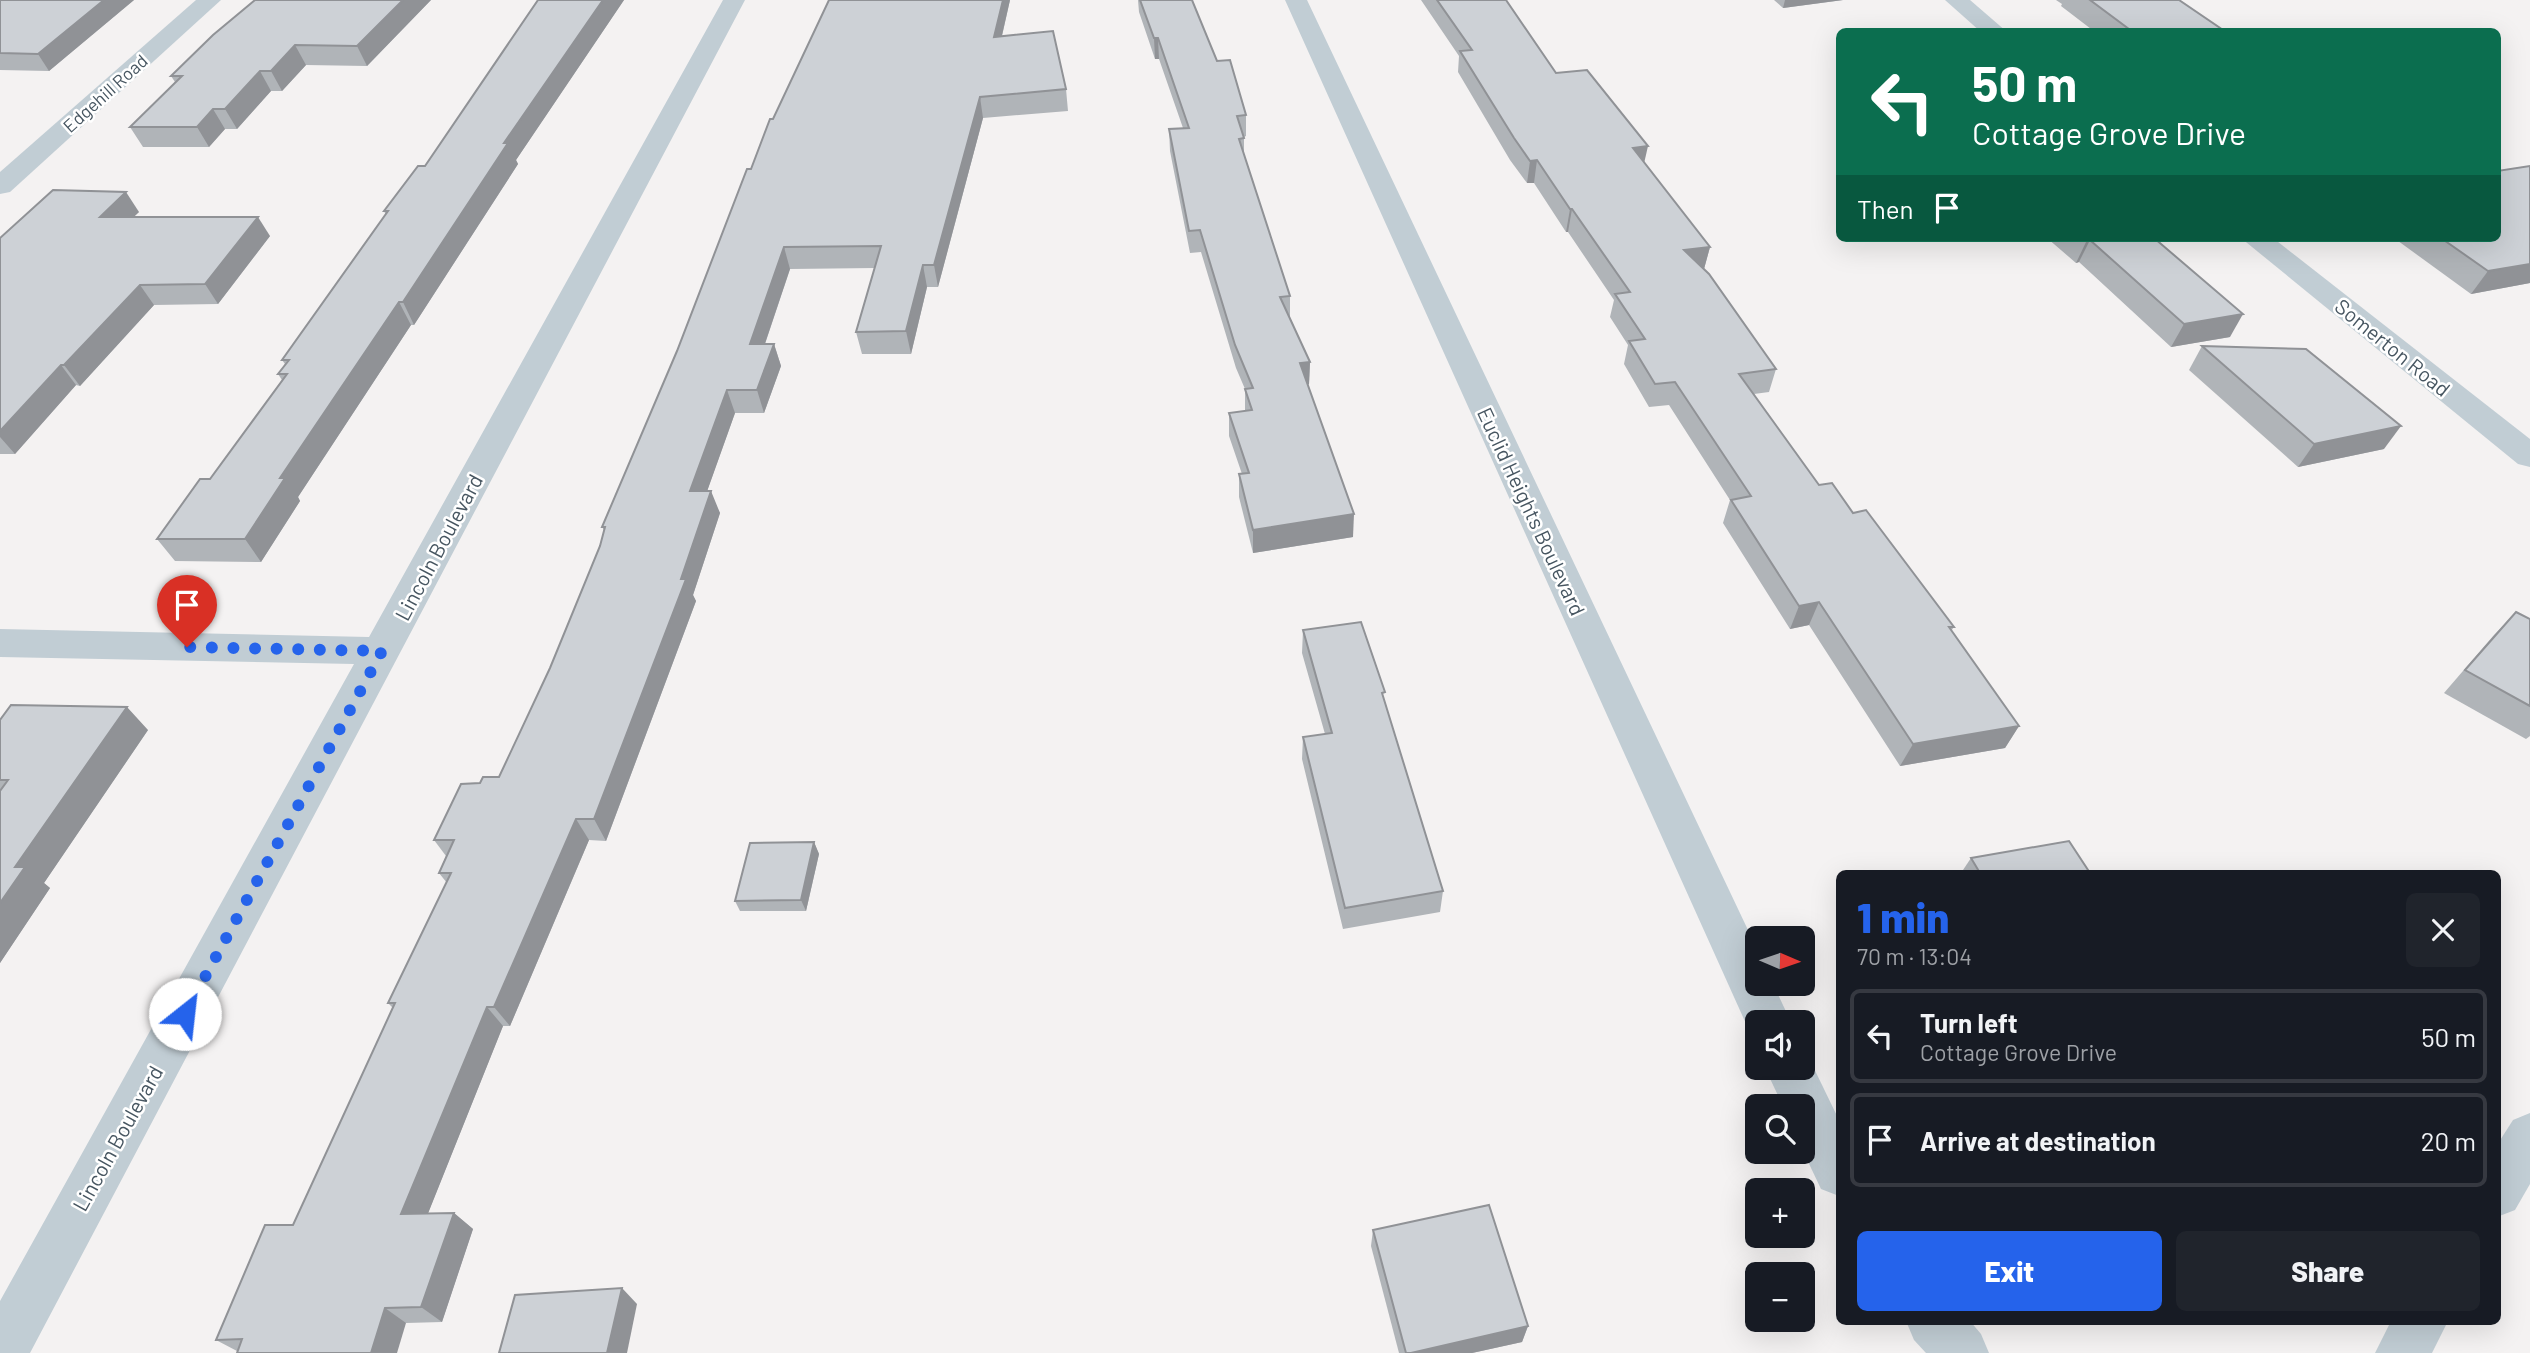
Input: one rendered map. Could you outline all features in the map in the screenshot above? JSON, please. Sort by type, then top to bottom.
[{"type":"street","name":"Edgehill Road","points":[[0,186],[210,0]]},
{"type":"street","name":"Lincoln Boulevard","points":[[1,1353],[734,0]]},
{"type":"street","name":"Euclid Heights Boulevard","points":[[1296,0],[1762,1010]]},
{"type":"street","points":[[1956,0],[1991,28]]},
{"type":"street","name":"Somerton Road","points":[[2260,242],[2530,457]]},
{"type":"street","points":[[0,642],[382,651]]},
{"type":"street","points":[[1795,1080],[1836,1166]]},
{"type":"street","points":[[2501,1185],[2530,1137]]},
{"type":"street","points":[[1937,1325],[1962,1353]]},
{"type":"street","points":[[2402,1353],[2419,1325]]},
{"type":"building","points":[[0,0],[104,0],[38,54],[0,53]]},
{"type":"building","points":[[255,0],[403,0],[357,46],[295,45],[271,71],[260,71],[225,109],[213,109],[197,127],[130,127],[182,76],[171,76],[213,35]]},
{"type":"building","points":[[538,0],[603,0],[504,143],[508,143],[403,302],[399,302],[280,478],[285,478],[245,539],[157,539],[200,479],[210,479],[287,374],[278,374],[289,360],[282,360],[388,211],[384,211],[418,166],[425,166]]},
{"type":"building","points":[[829,0],[1003,0],[994,37],[1053,31],[1066,89],[980,97],[934,265],[923,265],[906,331],[856,332],[881,246],[784,247],[750,344],[774,344],[757,390],[727,390],[690,491],[711,491],[681,579],[686,579],[594,819],[576,819],[494,1007],[487,1007],[401,1214],[454,1213],[421,1307],[385,1308],[371,1353],[237,1353],[242,1339],[216,1340],[265,1225],[293,1225],[395,1003],[388,1003],[451,873],[439,873],[454,840],[434,840],[461,784],[480,783],[483,777],[499,777],[550,668],[600,546],[605,527],[602,527],[677,351],[747,169],[751,169],[770,119],[773,119]]},
{"type":"building","points":[[1140,0],[1192,0],[1217,61],[1230,60],[1246,115],[1237,116],[1244,138],[1239,139],[1290,296],[1280,297],[1310,362],[1300,363],[1354,514],[1253,530],[1239,474],[1249,473],[1229,413],[1252,410],[1245,389],[1253,388],[1235,345],[1200,230],[1189,231],[1169,129],[1189,128],[1158,38],[1154,38]]},
{"type":"building","points":[[1437,0],[1506,0],[1556,73],[1587,70],[1648,146],[1633,148],[1710,247],[1684,250],[1709,274],[1776,369],[1739,374],[1819,485],[1832,483],[1853,513],[1866,510],[1954,627],[1949,627],[2019,726],[1913,744],[1819,602],[1799,606],[1731,500],[1751,496],[1675,382],[1655,384],[1629,341],[1645,339],[1615,294],[1630,292],[1537,160],[1530,161],[1514,138],[1460,51],[1472,50]]},
{"type":"building","points":[[2090,0],[2179,0],[2220,28],[2128,28]]},
{"type":"building","points":[[2530,166],[2530,264],[2488,271],[2447,242],[2501,242],[2501,170]]},
{"type":"building","points":[[53,190],[126,192],[100,217],[258,217],[205,284],[140,285],[0,431],[0,238]]},
{"type":"building","points":[[2092,242],[2159,242],[2243,314],[2184,324]]},
{"type":"building","points":[[2202,346],[2306,349],[2401,426],[2314,444]]},
{"type":"building","points":[[2516,612],[2530,619],[2530,706],[2465,670]]},
{"type":"building","points":[[1361,622],[1385,692],[1382,693],[1443,891],[1345,908],[1303,737],[1332,733],[1303,630]]},
{"type":"building","points":[[11,705],[127,707],[15,867],[25,867],[0,903],[0,791],[8,780],[0,780],[0,720]]},
{"type":"building","points":[[2069,841],[2088,870],[1978,870],[1971,858]]},
{"type":"building","points":[[814,842],[801,900],[735,901],[750,843]]},
{"type":"building","points":[[1489,1205],[1528,1326],[1406,1353],[1373,1230]]},
{"type":"building","points":[[622,1288],[607,1353],[499,1353],[515,1295]]},
{"type":"route","points":[[185,1014],[382,651],[187,647]]}]
